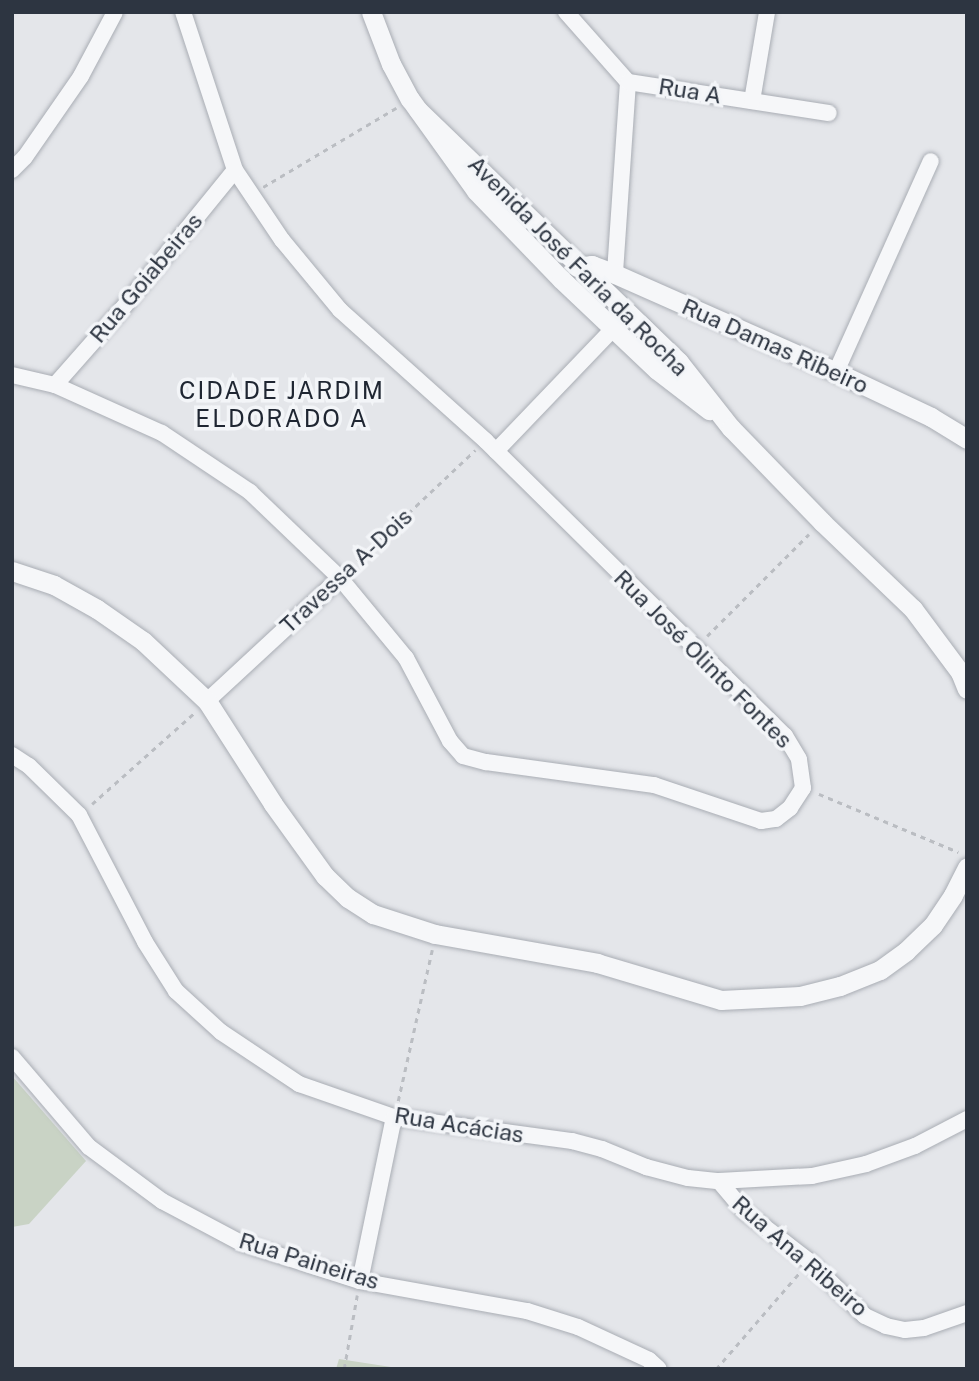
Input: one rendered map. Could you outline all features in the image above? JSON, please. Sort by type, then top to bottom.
[{"type":"street","points":[[12,170],[25,157],[81,76],[115,12]]},
{"type":"street","name":"Rua José Olinto Fontes","points":[[183,12],[235,170],[282,240],[340,310],[491,446],[785,736],[799,759],[803,788]]},
{"type":"street","name":"Avenida José Faria da Rocha","points":[[371,12],[391,64],[414,105],[476,191],[657,370],[732,428]]},
{"type":"street","points":[[566,12],[628,82],[615,274]]},
{"type":"street","name":"Rua A","points":[[752,101],[767,12]]},
{"type":"street","name":"Rua A","points":[[628,82],[829,113]]},
{"type":"street","name":"Avenida José Faria da Rocha","points":[[414,105],[678,362],[732,428],[822,522],[913,609],[960,672],[967,689]]},
{"type":"street","points":[[835,372],[931,161]]},
{"type":"street","name":"Rua Goiabeiras","points":[[55,385],[122,309],[235,170]]},
{"type":"street","name":"Rua Damas Ribeiro","points":[[524,240],[561,266],[592,265],[615,274],[835,372],[931,417],[967,439]]},
{"type":"street","points":[[491,446],[614,328],[623,325],[678,362]]},
{"type":"street","points":[[12,375],[55,385],[162,433],[250,492],[340,578],[406,658],[450,741],[463,756],[486,762],[654,785],[761,821],[776,819],[790,808],[803,788]]},
{"type":"street","points":[[12,571],[54,585],[97,609],[143,641],[207,701],[273,804],[325,876],[348,898],[373,914],[435,934],[597,963],[721,1000],[800,996],[840,986],[880,970],[906,951],[933,925],[967,867]]},
{"type":"street","name":"Travessa A-Dois","points":[[207,701],[340,578]]},
{"type":"street","name":"Rua Acácias","points":[[12,755],[29,766],[79,815],[145,942],[176,991],[221,1032],[299,1084],[394,1118],[572,1141],[602,1149],[646,1167],[688,1178],[719,1181],[812,1176],[866,1164],[915,1146],[967,1119]]},
{"type":"street","name":"Rua Paineiras","points":[[12,1056],[89,1147],[162,1201],[241,1243],[360,1281],[527,1311],[578,1327],[649,1360],[659,1369]]},
{"type":"street","points":[[360,1281],[394,1118]]},
{"type":"street","name":"Rua Ana Ribeiro","points":[[719,1181],[744,1211],[808,1261],[866,1316],[886,1326],[905,1330],[924,1328],[967,1313]]},
{"type":"path","points":[[252,194],[414,105]]},
{"type":"path","name":"Travessa A-Dois","points":[[340,578],[491,446]]},
{"type":"path","points":[[695,648],[822,522]]},
{"type":"path","points":[[79,815],[207,701]]},
{"type":"path","points":[[803,788],[967,855]]},
{"type":"path","points":[[394,1118],[435,934]]},
{"type":"path","points":[[716,1369],[808,1261]]},
{"type":"path","points":[[344,1369],[360,1281]]},
{"type":"green space","points":[[12,1076],[86,1161],[29,1224],[12,1227]]},
{"type":"green space","points":[[339,1359],[404,1369],[336,1369]]},
{"type":"district","name":"CIDADE JARDIM ELDORADO A","points":[[282,405]]}]
